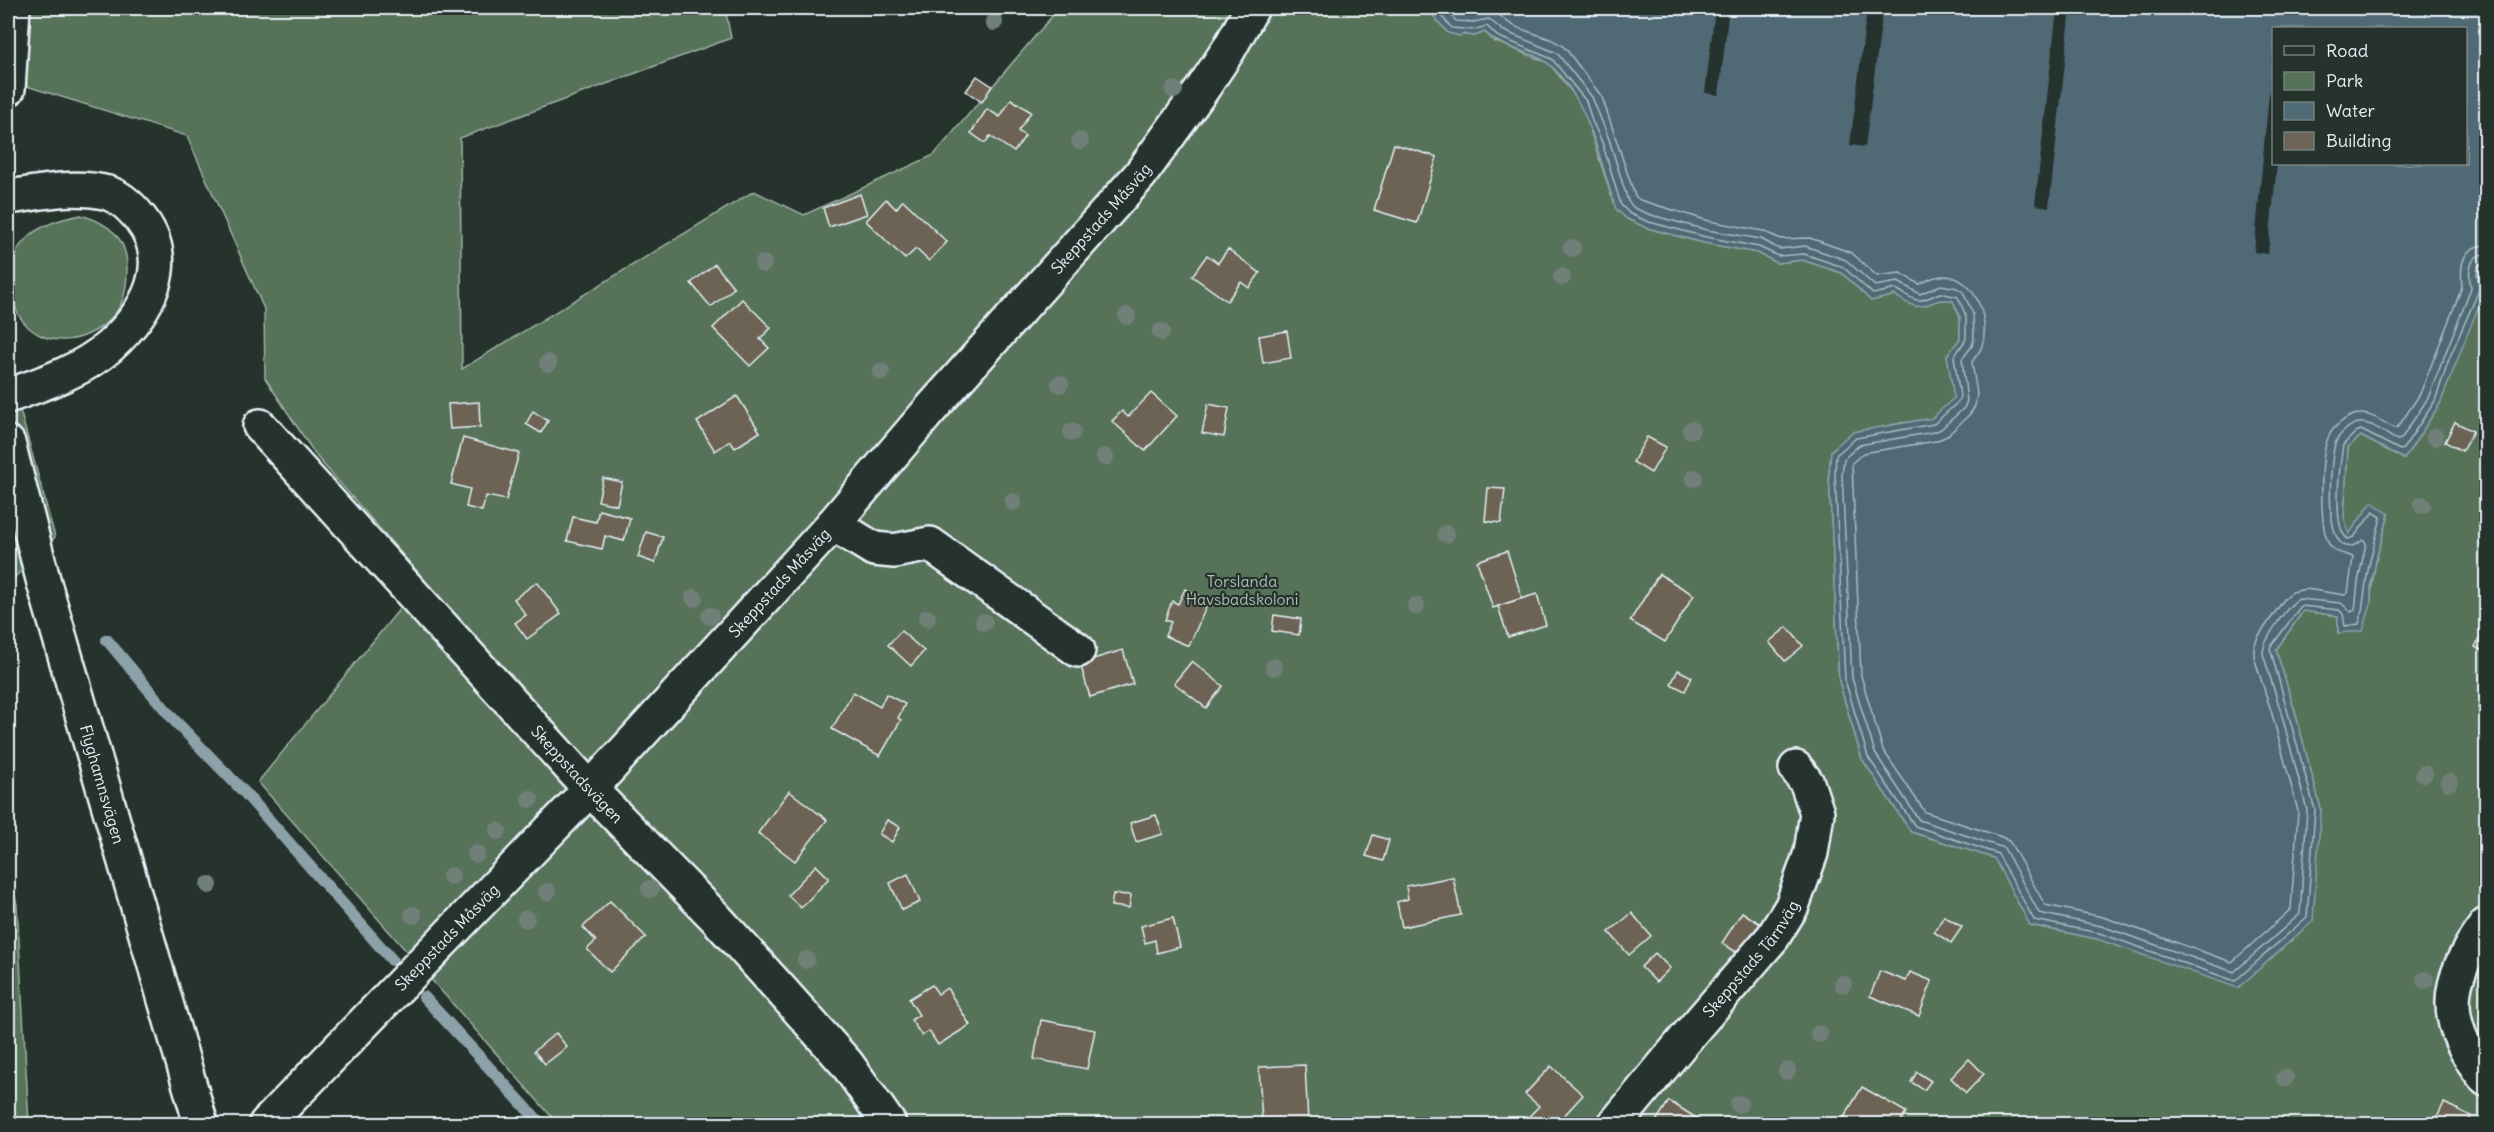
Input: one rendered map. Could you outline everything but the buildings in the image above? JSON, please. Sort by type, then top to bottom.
[{"type":"street","points":[[8,89],[13,8]]},
{"type":"street","name":"Skeppstads Måsväg","points":[[266,1125],[590,789],[833,524],[930,411],[1140,175],[1203,88],[1229,49],[1252,8]]},
{"type":"street","points":[[8,197],[69,188],[108,194],[135,212],[147,227],[156,248],[151,293],[127,329],[108,348],[37,386],[8,396]]},
{"type":"street","name":"Skeppstadsvägen","points":[[260,426],[590,789],[716,918],[824,1038],[866,1088],[889,1125]]},
{"type":"street","name":"Flyghamnsvägen","points":[[8,443],[47,594],[201,1125]]},
{"type":"street","points":[[833,524],[874,549],[894,551],[930,544],[1078,650]]},
{"type":"street","name":"Skeppstads Tärnväg","points":[[1615,1125],[1773,937],[1792,906],[1811,853],[1817,813],[1807,783],[1796,768]]},
{"type":"street","points":[[2487,925],[2471,945],[2461,964],[2453,988],[2453,1006],[2455,1024],[2466,1051],[2487,1079]]},
{"type":"green space","name":"Torslanda Havsbadskoloni","points":[[8,8],[725,8],[731,38],[460,138],[462,369],[754,191],[804,215],[934,155],[1059,8],[1427,8],[1448,33],[1474,36],[1485,32],[1494,41],[1549,63],[1582,105],[1611,195],[1627,219],[1647,228],[1704,243],[1758,253],[1777,263],[1802,260],[1842,273],[1871,301],[1895,295],[1914,306],[1936,301],[1953,301],[1960,317],[1960,339],[1947,355],[1955,398],[1932,419],[1894,424],[1831,451],[1829,474],[1839,681],[1862,759],[1911,832],[1994,858],[2030,925],[2097,939],[2321,809],[2276,650],[2303,611],[2338,616],[2338,633],[2371,604],[2374,570],[2389,514],[2349,535],[2344,517],[2348,447],[2361,436],[2404,459],[2440,404],[2484,290],[2483,273],[2486,253],[2486,1124],[558,1124],[258,782],[424,579],[317,457],[265,378],[264,309],[187,136],[17,83],[8,199]]},
{"type":"green space","points":[[81,215],[100,222],[120,239],[126,256],[125,290],[117,311],[95,331],[67,340],[53,339],[40,335],[28,327],[18,314],[12,295],[12,267],[15,254],[31,235],[54,222]]},
{"type":"green space","points":[[8,300],[12,381],[55,537],[8,584]]},
{"type":"green space","points":[[8,867],[17,905],[29,1124],[8,1124]]},
{"type":"water","points":[[1427,8],[2486,8],[2486,253],[2483,273],[2485,290],[2440,404],[2404,459],[2361,436],[2348,447],[2344,517],[2349,534],[2372,502],[2389,514],[2377,556],[2371,584],[2371,604],[2363,631],[2338,633],[2338,616],[2303,611],[2276,650],[2321,809],[2313,921],[2238,988],[2097,939],[2030,925],[1994,858],[1911,832],[1862,759],[1839,681],[1829,474],[1831,451],[1852,432],[1932,418],[1954,398],[1947,355],[1960,339],[1960,317],[1953,301],[1936,301],[1914,306],[1895,295],[1871,301],[1842,273],[1802,260],[1777,263],[1758,253],[1704,243],[1647,228],[1627,219],[1616,209],[1592,132],[1575,96],[1564,80],[1543,60],[1501,43],[1485,32],[1474,36],[1464,34],[1460,36],[1448,33]]},
{"type":"pier","points":[[1715,8],[1729,8],[1719,95],[1705,93]]},
{"type":"pier","points":[[1867,8],[1883,8],[1865,147],[1850,145]]},
{"type":"pier","points":[[2057,8],[2071,8],[2049,207],[2035,205]]},
{"type":"pier","points":[[2272,61],[2272,165],[2277,165],[2268,254],[2254,252]]},
{"type":"waterway","points":[[107,640],[175,721],[246,794],[392,960]]},
{"type":"waterway","points":[[424,997],[541,1124]]}]
